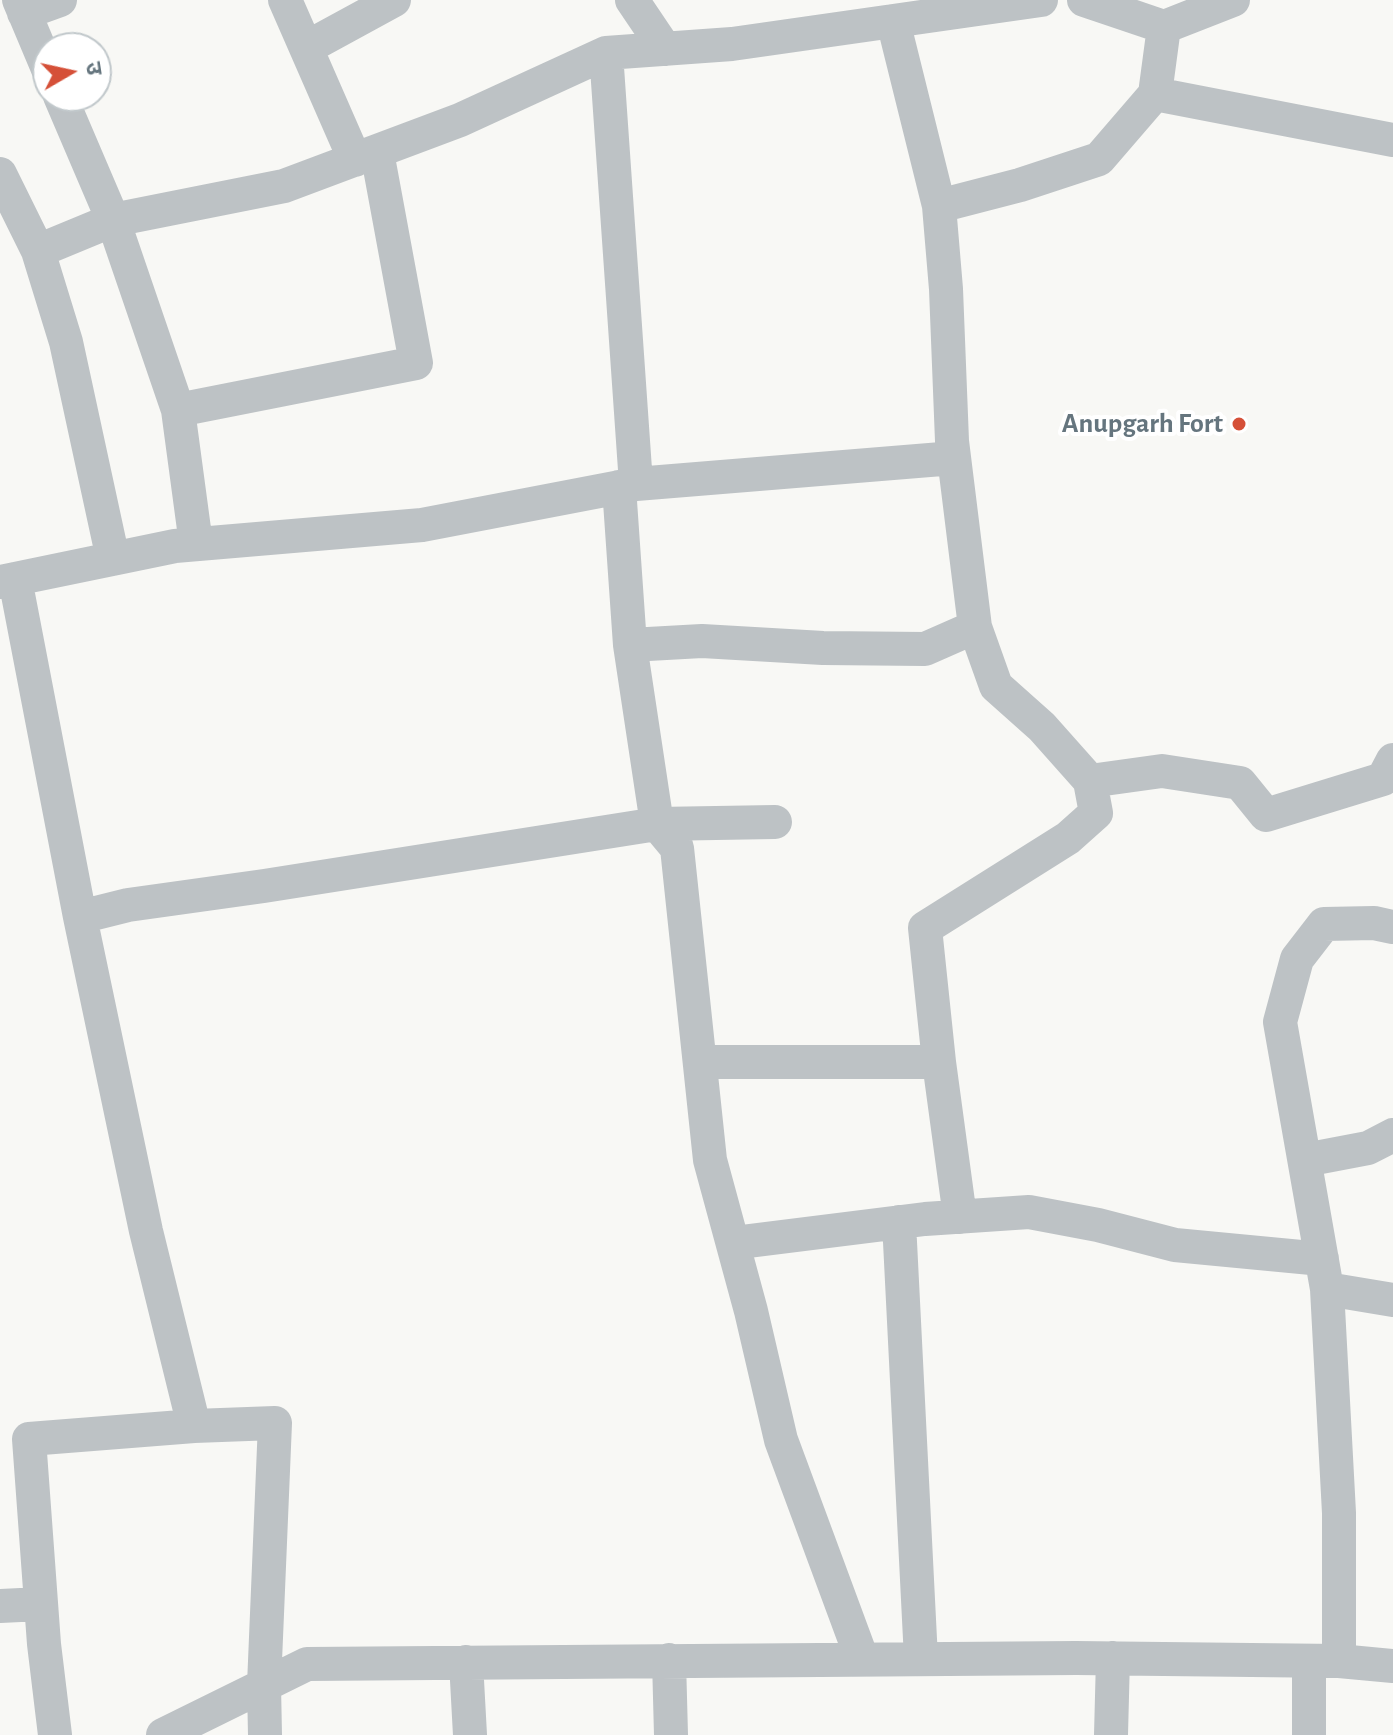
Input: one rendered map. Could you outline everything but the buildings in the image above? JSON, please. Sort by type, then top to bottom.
[{"type":"street","points":[[32,32],[21,6],[60,0]]},
{"type":"street","points":[[178,410],[416,363],[366,156],[306,48],[285,0]]},
{"type":"street","points":[[306,48],[394,0]]},
{"type":"street","points":[[632,0],[665,49]]},
{"type":"street","points":[[38,251],[113,220],[284,186],[460,120],[606,53],[732,44],[1041,0]]},
{"type":"street","points":[[1084,0],[1164,27],[1233,0]]},
{"type":"street","points":[[893,21],[939,206],[946,289],[952,441],[975,627],[996,686],[1042,727],[1090,781],[1096,813],[1068,838],[925,928],[960,1217]]},
{"type":"street","points":[[939,206],[1020,185],[1099,159],[1155,94],[1164,27]]},
{"type":"street","points":[[606,53],[628,485],[630,645],[657,824],[677,848],[710,1160],[751,1311],[781,1440],[862,1659]]},
{"type":"street","points":[[1155,94],[1393,140]]},
{"type":"street","points":[[67,112],[113,220],[178,410],[196,544]]},
{"type":"street","points":[[0,174],[38,251],[66,342],[113,559]]},
{"type":"street","points":[[194,1426],[146,1231],[8,581],[175,546],[422,525],[628,485],[954,458]]},
{"type":"street","points":[[630,645],[702,641],[823,648],[925,649],[975,627]]},
{"type":"street","points":[[1090,781],[1162,771],[1240,783],[1266,815],[1390,774]]},
{"type":"street","points":[[80,917],[128,905],[657,824],[775,822]]},
{"type":"street","points":[[1309,1735],[1324,1661],[1339,1513],[1324,1274],[1280,1022],[1297,959],[1324,924],[1374,923],[1393,927]]},
{"type":"street","points":[[700,1062],[939,1062]]},
{"type":"street","points":[[1305,1160],[1368,1148],[1393,1135]]},
{"type":"street","points":[[733,1243],[899,1222],[1029,1212],[1324,1274],[1393,1300]]},
{"type":"street","points":[[899,1222],[921,1659]]},
{"type":"street","points":[[55,1735],[41,1604],[15,1462],[29,1439],[275,1423],[264,1685],[265,1735]]},
{"type":"street","points":[[0,1606],[41,1604]]},
{"type":"street","points":[[1111,1735],[1113,1658]]},
{"type":"street","points":[[163,1735],[307,1664],[1113,1658],[1324,1661],[1393,1666]]},
{"type":"street","points":[[669,1660],[671,1735]]},
{"type":"street","points":[[466,1662],[470,1735]]},
{"type":"place","name":"Anupgarh Fort","points":[[1239,424]]}]
